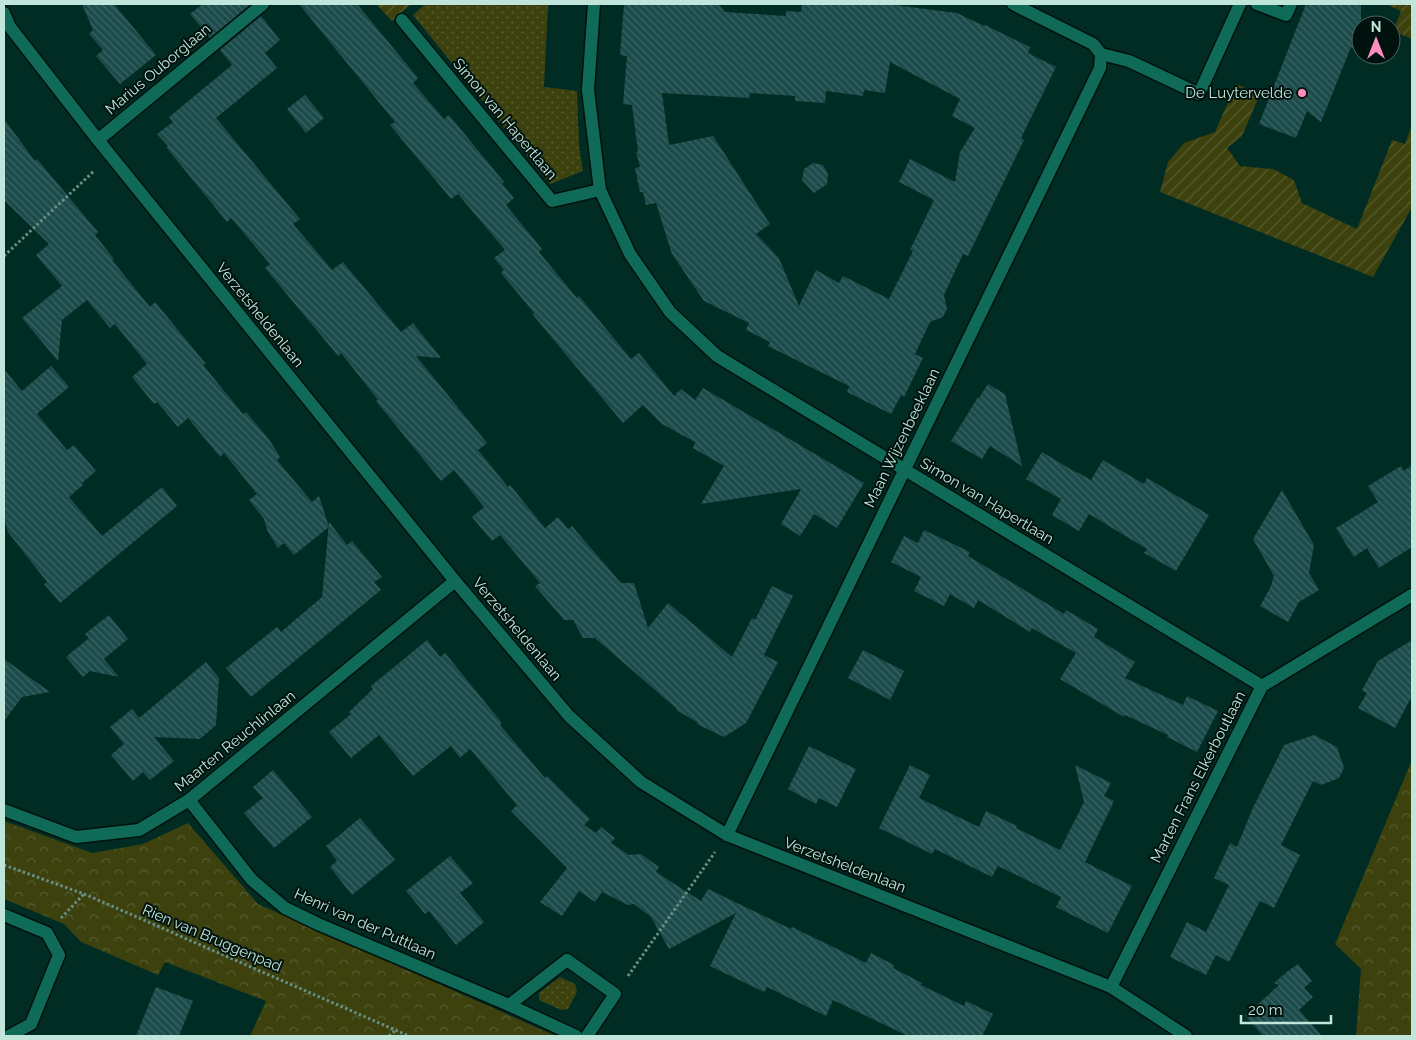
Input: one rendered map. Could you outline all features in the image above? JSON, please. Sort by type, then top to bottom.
[{"type":"street","name":"Marius Ouborglaan","points":[[98,140],[263,4]]},
{"type":"street","name":"Simon van Hapertlaan","points":[[594,4],[588,90],[600,190],[630,254],[670,312],[717,356],[1262,686]]},
{"type":"street","points":[[1013,4],[1093,44],[1101,54],[1129,60],[1199,94],[1240,4]]},
{"type":"street","points":[[1257,4],[1286,15],[1290,4]]},
{"type":"street","name":"Verzetsheldenlaan","points":[[4,13],[10,27],[110,156],[455,581],[569,716],[641,782],[727,836],[1111,987],[1186,1036]]},
{"type":"street","name":"Simon van Hapertlaan","points":[[402,20],[552,201],[600,190]]},
{"type":"street","name":"Maan Wijzenbeeklaan","points":[[727,836],[1100,68],[1101,54]]},
{"type":"street","name":"Maarten Reuchlinlaan","points":[[4,810],[76,838],[139,830],[190,800],[455,581]]},
{"type":"street","name":"Marten Frans Elkerboutlaan","points":[[1111,987],[1262,686],[1412,595]]},
{"type":"street","name":"Henri van der Puttlaan","points":[[190,800],[252,880],[285,908],[576,1036]]},
{"type":"street","points":[[4,915],[47,933],[59,956],[31,1024],[9,1036]]},
{"type":"street","points":[[509,1005],[567,960],[615,994],[587,1036]]},
{"type":"path","points":[[4,256],[110,156]]},
{"type":"path","points":[[615,994],[727,836]]},
{"type":"path","name":"Rien van Bruggenpad","points":[[4,865],[84,894],[409,1036]]},
{"type":"path","points":[[47,933],[84,894]]},
{"type":"path","points":[[390,1036],[396,1030]]},
{"type":"green space","points":[[376,4],[411,4],[392,21]]},
{"type":"green space","points":[[425,4],[548,4],[544,87],[577,91],[579,146],[583,171],[550,184],[413,15]]},
{"type":"green space","points":[[1412,4],[1412,39],[1401,34],[1401,15],[1399,15],[1401,11],[1388,5]]},
{"type":"green space","points":[[1236,84],[1260,94],[1242,136],[1227,148],[1240,166],[1273,169],[1294,180],[1302,203],[1357,229],[1392,140],[1405,144],[1412,125],[1412,207],[1373,277],[1160,192],[1168,162],[1184,143],[1215,132]]},
{"type":"green space","points":[[1412,760],[1412,1036],[1356,1036],[1361,969],[1335,944]]},
{"type":"green space","points":[[4,821],[92,853],[143,844],[188,823],[258,904],[556,1036],[250,1036],[266,1001],[165,962],[158,975],[81,942],[64,924],[4,899]]},
{"type":"green space","points":[[560,977],[575,984],[577,992],[568,1009],[561,1010],[539,1000],[539,993]]},
{"type":"building","points":[[82,4],[114,4],[156,55],[120,84],[96,56],[103,50],[89,34],[93,30]]},
{"type":"building","points":[[203,4],[251,4],[210,38],[190,14]]},
{"type":"building","points":[[299,4],[357,4],[418,78],[413,83],[444,119],[449,115],[504,182],[502,184],[514,198],[506,205],[542,249],[539,252],[577,298],[579,296],[631,359],[639,353],[674,396],[681,389],[695,400],[703,388],[864,483],[837,528],[814,514],[800,536],[781,524],[801,489],[701,504],[724,466],[693,448],[695,442],[662,424],[643,405],[623,423],[533,315],[534,313],[501,273],[504,270],[494,258],[505,250],[458,194],[451,199],[390,125],[395,122]]},
{"type":"building","points":[[624,4],[718,4],[725,12],[786,16],[786,11],[801,12],[802,4],[886,4],[957,13],[1030,47],[1028,53],[1056,67],[1021,138],[1024,140],[968,256],[963,254],[944,295],[947,309],[943,317],[930,322],[915,354],[923,358],[904,397],[901,395],[891,414],[847,392],[849,386],[768,346],[770,342],[746,330],[749,323],[704,301],[672,254],[656,203],[646,205],[643,192],[640,192],[635,168],[640,167],[636,152],[638,152],[632,105],[623,104],[627,56],[620,55]],"holes":[[[890,62],[960,99],[952,116],[975,128],[960,152],[955,182],[910,159],[899,182],[934,200],[910,250],[913,251],[889,299],[843,276],[839,283],[816,270],[799,306],[779,258],[756,234],[770,224],[713,136],[669,145],[662,93],[749,98],[750,93],[795,96],[795,101],[825,103],[826,91],[863,96],[864,90],[885,93]]]},
{"type":"building","name":"De Luytervelde","points":[[1306,4],[1361,4],[1361,15],[1351,15],[1351,47],[1321,122],[1307,111],[1296,138],[1259,124]]},
{"type":"building","points":[[261,16],[280,40],[265,53],[277,68],[216,118],[300,219],[293,224],[332,270],[343,262],[401,332],[413,323],[441,358],[416,356],[487,443],[478,450],[545,528],[558,517],[568,529],[572,526],[621,583],[634,583],[648,628],[668,603],[732,657],[752,618],[755,620],[772,586],[793,596],[764,655],[778,662],[746,723],[724,737],[697,724],[697,722],[676,710],[595,638],[583,638],[573,620],[564,620],[535,586],[540,583],[500,535],[492,541],[472,517],[484,507],[454,470],[441,481],[376,401],[378,400],[341,353],[338,356],[265,268],[270,264],[231,218],[227,222],[157,134],[173,122],[169,117],[232,65],[220,50]]},
{"type":"building","points":[[305,95],[324,118],[306,133],[287,109]]},
{"type":"building","points":[[4,119],[35,161],[37,159],[98,232],[95,235],[114,259],[112,260],[150,307],[155,302],[206,364],[203,365],[243,414],[246,412],[269,439],[280,457],[277,460],[312,502],[319,496],[329,527],[294,555],[284,543],[278,548],[267,530],[264,519],[249,500],[257,494],[224,453],[220,457],[188,418],[178,427],[157,402],[154,404],[132,377],[147,364],[115,324],[110,328],[87,300],[62,320],[58,361],[22,318],[62,286],[36,255],[49,244],[4,200]]},
{"type":"building","points":[[813,163],[823,165],[828,174],[827,184],[814,193],[802,180],[804,169]]},
{"type":"building","points":[[51,366],[69,387],[37,414],[67,450],[74,445],[96,471],[69,497],[102,536],[162,487],[177,506],[60,603],[44,584],[47,582],[8,532],[4,517],[4,369],[22,391]]},
{"type":"building","points":[[988,384],[1005,394],[1022,466],[990,446],[982,459],[951,441]]},
{"type":"building","points":[[1042,452],[1091,480],[1103,460],[1144,484],[1147,478],[1209,515],[1176,571],[1144,553],[1147,549],[1089,514],[1079,531],[1052,515],[1061,499],[1026,479]]},
{"type":"building","points":[[1412,465],[1412,547],[1379,568],[1367,548],[1354,557],[1336,528],[1378,502],[1368,486],[1401,466],[1404,471]]},
{"type":"building","points":[[1282,490],[1314,545],[1309,573],[1319,590],[1299,602],[1288,622],[1260,606],[1274,576],[1253,539]]},
{"type":"building","points":[[329,522],[347,545],[352,541],[382,577],[374,582],[381,590],[251,697],[226,668],[277,627],[281,632],[322,597]]},
{"type":"building","points":[[924,530],[970,552],[968,556],[1064,614],[1066,610],[1098,629],[1094,637],[1135,662],[1125,678],[1183,705],[1187,696],[1218,711],[1197,752],[1167,737],[1168,735],[1125,715],[1124,717],[1060,679],[1076,653],[1032,628],[1030,632],[978,600],[974,608],[950,594],[944,606],[914,591],[921,577],[891,562],[904,536],[918,543]]},
{"type":"building","points":[[109,615],[128,639],[104,659],[119,677],[90,671],[83,677],[66,657],[89,638],[85,634]]},
{"type":"building","points":[[427,640],[440,657],[445,653],[502,723],[500,725],[545,778],[547,776],[590,819],[584,825],[596,833],[601,827],[615,838],[611,843],[629,855],[641,854],[659,867],[656,872],[701,901],[708,889],[866,963],[871,953],[894,965],[893,968],[922,983],[921,985],[964,1006],[966,1001],[993,1014],[982,1036],[908,1036],[833,1000],[826,1016],[767,987],[764,992],[710,966],[736,913],[669,949],[651,917],[634,904],[628,905],[602,892],[595,902],[579,891],[562,916],[540,902],[567,868],[511,811],[517,805],[470,749],[460,758],[451,746],[413,776],[379,735],[351,758],[329,732],[351,714],[349,712],[373,689],[371,686]]},
{"type":"building","points":[[1412,640],[1412,696],[1395,728],[1358,708],[1367,693],[1362,690],[1378,661]]},
{"type":"building","points":[[863,650],[904,671],[890,700],[848,678]]},
{"type":"building","points":[[4,659],[50,692],[22,697],[4,721]]},
{"type":"building","points":[[206,662],[219,678],[216,725],[200,739],[154,737],[174,761],[150,780],[143,772],[133,781],[111,755],[124,744],[110,727],[132,709],[139,718]]},
{"type":"building","points":[[1314,735],[1337,747],[1344,768],[1339,778],[1321,785],[1313,781],[1281,845],[1300,855],[1274,908],[1260,901],[1229,962],[1216,955],[1206,975],[1170,957],[1187,922],[1206,932],[1229,885],[1214,878],[1230,843],[1237,847],[1252,810],[1284,745]]},
{"type":"building","points":[[809,746],[856,769],[837,807],[819,798],[816,804],[788,789]]},
{"type":"building","points":[[910,765],[930,775],[919,798],[979,827],[986,811],[1060,850],[1084,802],[1075,765],[1111,783],[1104,796],[1114,801],[1085,862],[1132,886],[1108,933],[1056,907],[1061,897],[998,866],[992,877],[935,849],[932,854],[879,828]]},
{"type":"building","points":[[273,770],[312,817],[274,848],[244,813],[263,798],[253,787]]},
{"type":"building","points":[[360,818],[395,860],[352,895],[330,867],[337,861],[326,846]]},
{"type":"building","points":[[450,856],[473,883],[460,893],[484,922],[456,945],[429,911],[425,914],[406,891]]},
{"type":"building","points":[[1298,964],[1312,981],[1304,988],[1313,997],[1299,1010],[1322,1036],[1263,1036],[1245,1016],[1279,985],[1274,983]]},
{"type":"building","points":[[156,987],[193,1001],[179,1036],[136,1036]]},
{"type":"place","name":"De Luytervelde","points":[[1302,93]]}]
